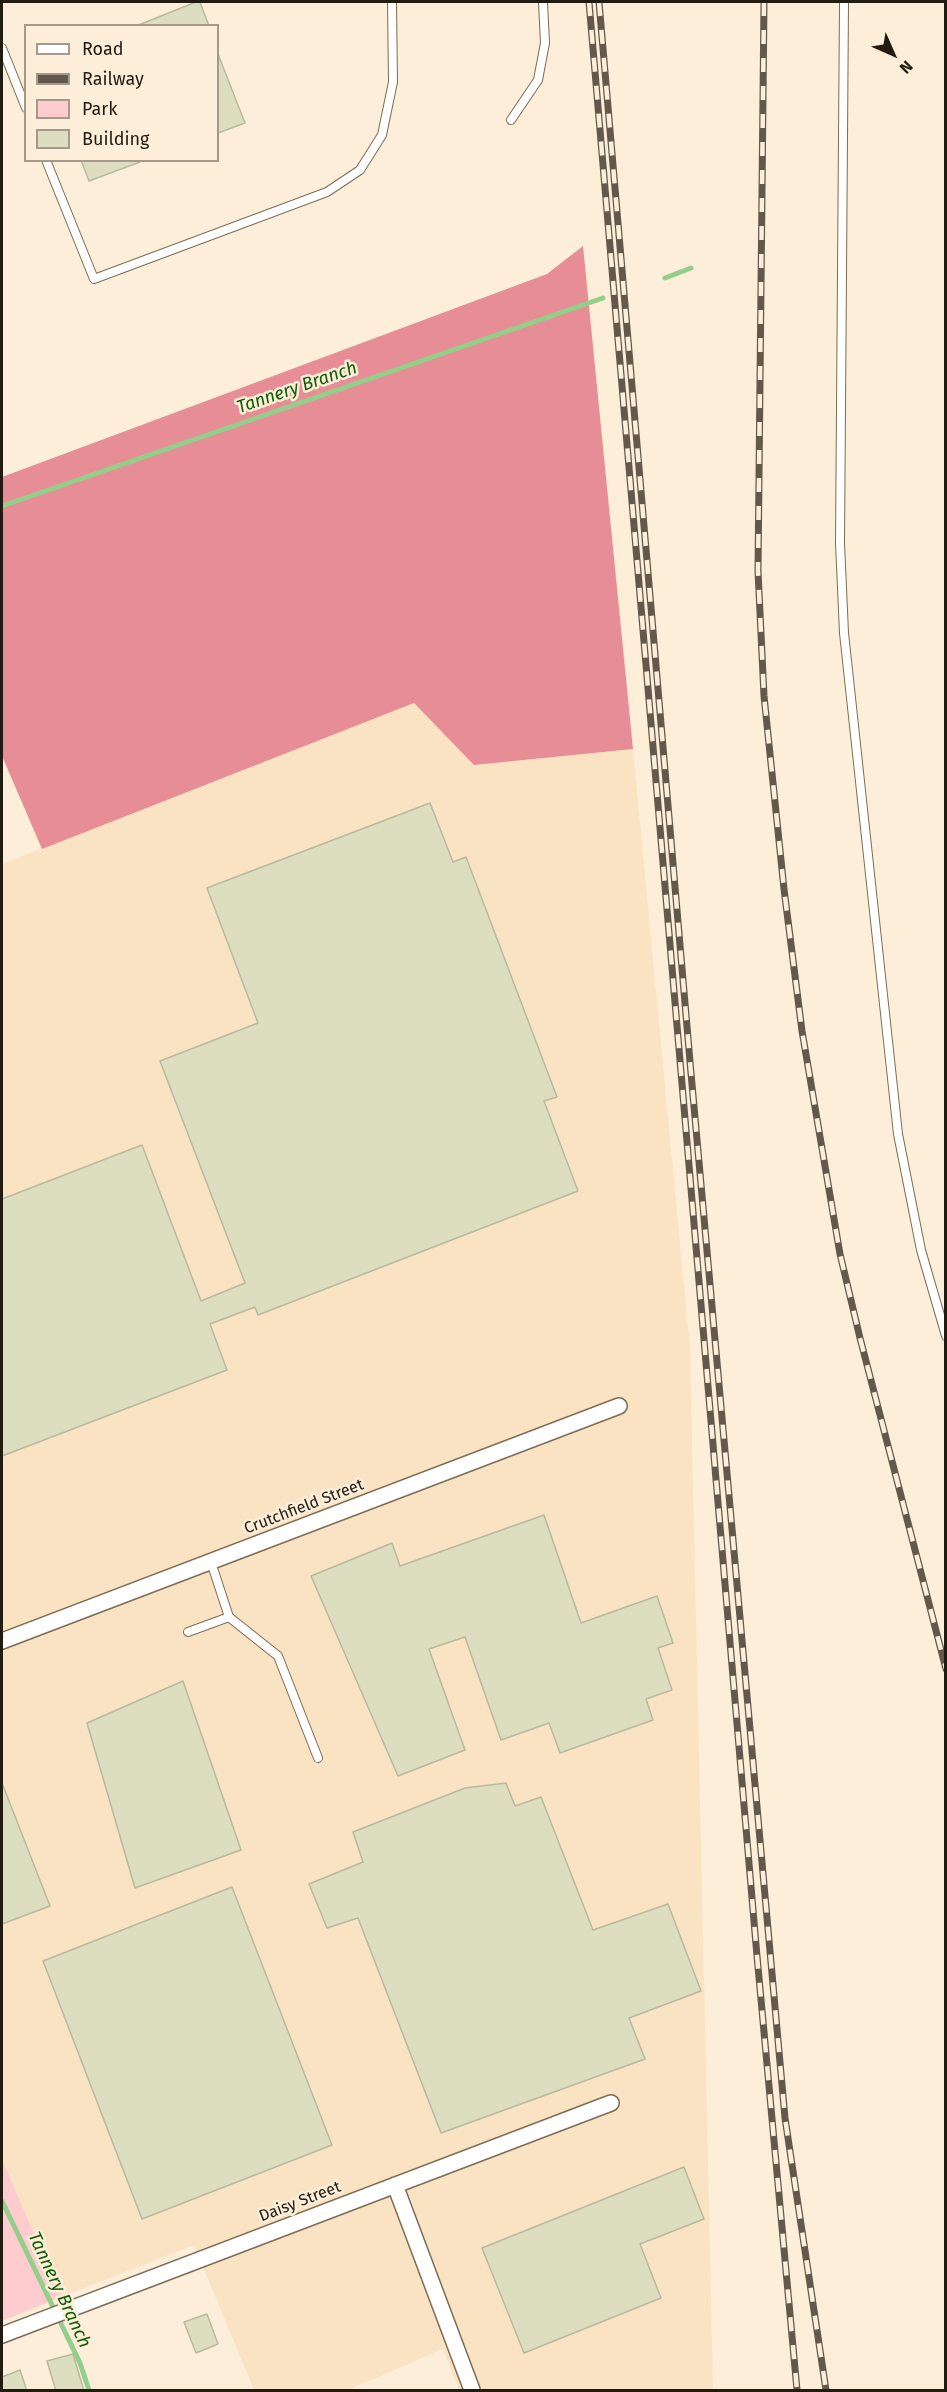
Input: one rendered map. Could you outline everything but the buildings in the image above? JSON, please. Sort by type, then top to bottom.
[{"type":"street","name":"Crutchfield Street","points":[[2,1641],[619,1406]]},
{"type":"street","name":"Daisy Street","points":[[2,2335],[610,2103]]},
{"type":"street","points":[[395,2185],[472,2391]]},
{"type":"lane","points":[[47,162],[94,279],[327,192],[360,170],[382,135],[393,82],[392,2]]},
{"type":"lane","points":[[511,120],[538,80],[545,43],[543,2]]},
{"type":"lane","points":[[844,2],[840,543],[844,633],[898,1134],[921,1250],[945,1336]]},
{"type":"lane","points":[[2,48],[24,103]]},
{"type":"lane","points":[[211,1562],[229,1617],[278,1656],[318,1758]]},
{"type":"lane","points":[[188,1632],[229,1617]]},
{"type":"shaded area","points":[[583,246],[633,749],[474,765],[414,703],[42,849],[2,756],[2,477],[547,274]]},
{"type":"shaded area","points":[[414,703],[475,765],[633,749],[690,1349],[713,2390],[459,2390],[443,2349],[348,2390],[254,2390],[194,2245],[61,2297],[2,2159],[2,864]]},
{"type":"green space","points":[[2,2159],[61,2297],[2,2321]]},
{"type":"waterway","name":"Tannery Branch","points":[[665,278],[691,268]]},
{"type":"waterway","name":"Tannery Branch","points":[[2,506],[603,298]]},
{"type":"waterway","name":"Tannery Branch","points":[[2,2201],[80,2363],[89,2390]]},
{"type":"railway","points":[[589,2],[757,1956],[797,2390]]},
{"type":"railway","points":[[599,2],[691,1073],[785,2118],[826,2390]]},
{"type":"railway","points":[[764,2],[758,571],[764,696],[784,889],[802,1031],[840,1254],[946,1669]]}]
